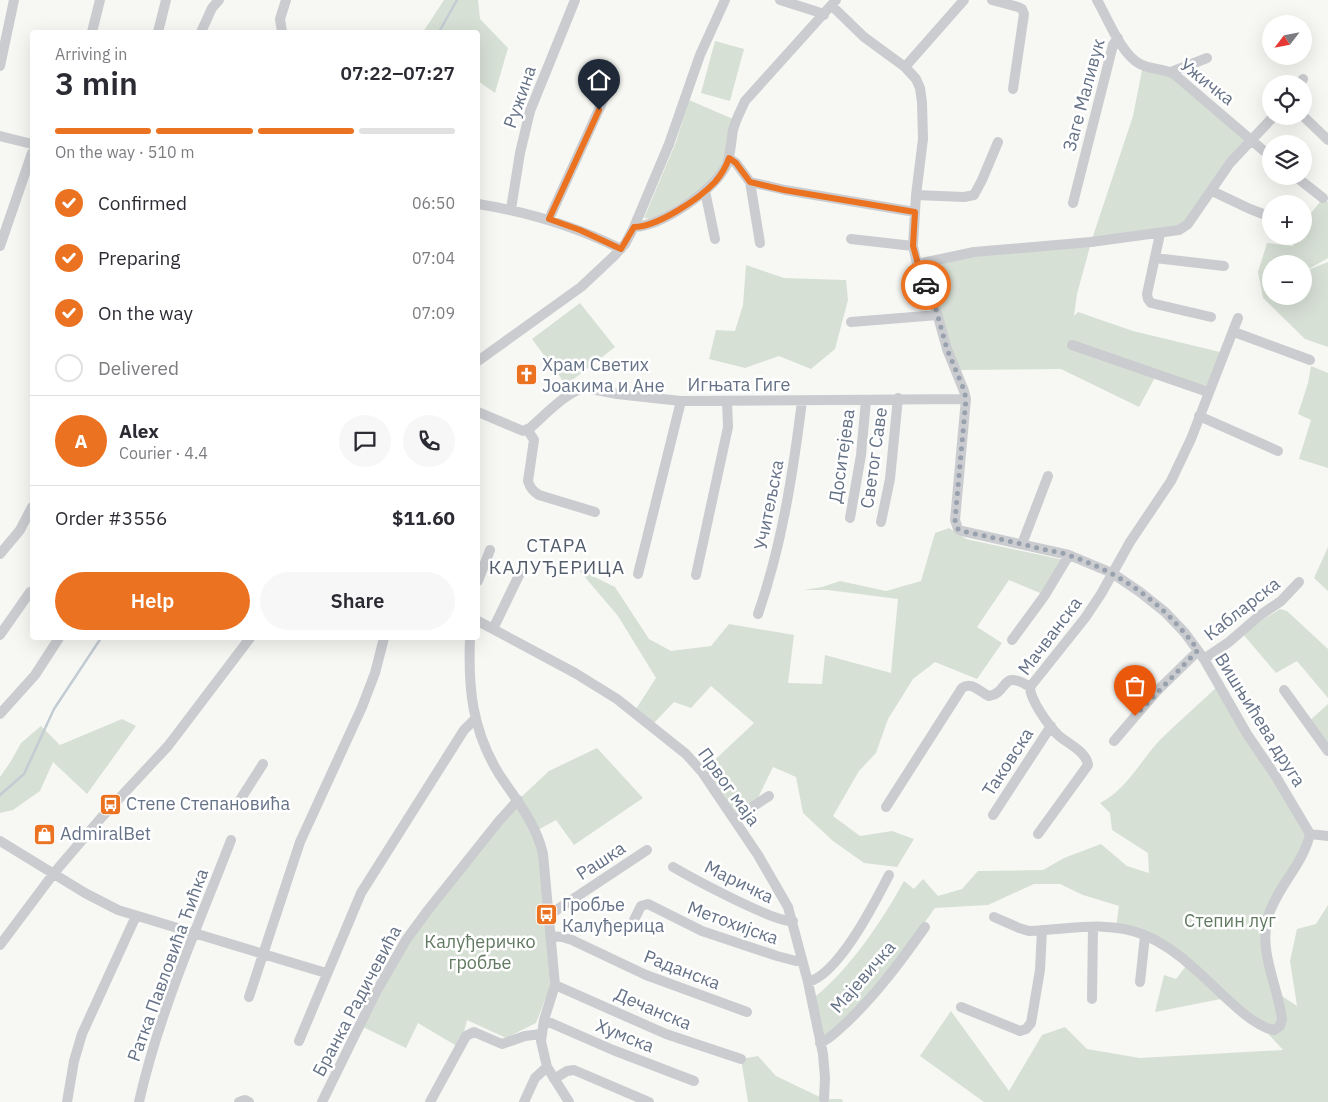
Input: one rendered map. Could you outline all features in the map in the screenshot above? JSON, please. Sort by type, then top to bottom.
[{"type":"street","points":[[0,66],[14,0]]},
{"type":"street","points":[[92,30],[100,0]]},
{"type":"street","points":[[158,30],[166,0]]},
{"type":"street","points":[[202,30],[212,8],[219,0]]},
{"type":"street","points":[[282,30],[280,19],[286,0]]},
{"type":"street","name":"Ружина","points":[[511,210],[520,153],[530,111],[575,0]]},
{"type":"street","points":[[480,360],[581,287],[621,249],[634,227],[669,144],[706,39],[725,0]]},
{"type":"street","points":[[780,0],[824,15]]},
{"type":"street","points":[[904,67],[964,0]]},
{"type":"street","points":[[992,0],[1018,7],[1022,9],[1024,14],[1013,89]]},
{"type":"street","name":"Заге Маливук","points":[[1073,203],[1113,45],[1118,38],[1097,0]]},
{"type":"street","points":[[634,227],[645,227],[672,214],[705,191],[722,173],[729,158],[733,129],[745,101],[834,3]]},
{"type":"street","name":"Вишњићева друга","points":[[834,3],[864,37],[904,67],[918,83],[922,102],[923,139],[916,195],[913,246],[938,315],[947,349],[966,399],[956,525],[962,531],[1069,555],[1112,572],[1165,612],[1201,655],[1247,734],[1275,775],[1310,834]]},
{"type":"street","name":"Ужичка","points":[[1118,38],[1127,52],[1138,62],[1148,67],[1171,72],[1262,150]]},
{"type":"street","points":[[1171,72],[1207,58]]},
{"type":"street","points":[[549,219],[606,94]]},
{"type":"street","points":[[918,264],[974,252],[1092,242],[1160,234],[1184,228],[1230,163],[1265,125]]},
{"type":"street","points":[[1312,125],[1328,140]]},
{"type":"street","points":[[0,136],[30,144]]},
{"type":"street","points":[[916,195],[964,197],[974,195],[998,142]]},
{"type":"street","points":[[729,158],[736,163],[750,182],[760,243]]},
{"type":"street","points":[[0,246],[30,159]]},
{"type":"street","points":[[750,182],[784,190],[915,212]]},
{"type":"street","points":[[1306,185],[1323,198]]},
{"type":"street","points":[[1212,190],[1262,214]]},
{"type":"street","points":[[705,191],[715,239]]},
{"type":"street","points":[[480,204],[549,219],[580,230],[621,249]]},
{"type":"street","points":[[1160,234],[1148,299],[1151,303],[1211,317]]},
{"type":"street","points":[[851,239],[913,246]]},
{"type":"street","points":[[1155,258],[1224,266]]},
{"type":"street","points":[[851,322],[938,315]]},
{"type":"street","name":"Мачванска","points":[[1038,834],[1088,766],[1085,757],[1051,726],[1034,700],[1030,687],[1085,618],[1101,594],[1130,542],[1170,481],[1191,439],[1238,318]]},
{"type":"street","points":[[1234,332],[1310,360]]},
{"type":"street","points":[[1072,345],[1208,392]]},
{"type":"street","name":"Игњата Гиге","points":[[527,429],[570,394],[582,388],[681,401],[966,399]]},
{"type":"street","name":"Светог Саве","points":[[881,522],[890,479],[898,398]]},
{"type":"street","name":"Доситејева","points":[[850,518],[861,455],[866,400]]},
{"type":"street","points":[[638,574],[681,401]]},
{"type":"street","points":[[696,575],[728,427],[727,401]]},
{"type":"street","name":"Учитељска","points":[[758,614],[780,543],[792,476],[802,401]]},
{"type":"street","points":[[480,413],[520,430],[527,429],[534,440],[528,481],[533,491],[539,495],[595,512]]},
{"type":"street","points":[[1200,416],[1278,451]]},
{"type":"street","points":[[1022,544],[1048,476]]},
{"type":"street","points":[[0,554],[20,530],[30,511]]},
{"type":"street","points":[[480,576],[490,550]]},
{"type":"street","points":[[1012,640],[1045,595],[1069,555]]},
{"type":"street","points":[[493,629],[521,570]]},
{"type":"street","name":"Кабларска","points":[[1114,741],[1156,692],[1201,655],[1229,642],[1259,616],[1281,601],[1299,582]]},
{"type":"street","points":[[0,635],[30,592]]},
{"type":"street","name":"Првог маја","points":[[480,622],[583,678],[617,699],[686,754],[697,766],[758,855],[783,896],[793,921],[820,1043],[824,1067],[824,1100]]},
{"type":"street","points":[[0,714],[35,675],[58,640]]},
{"type":"street","points":[[0,945],[54,873],[101,818],[162,754],[248,640]]},
{"type":"street","points":[[249,997],[300,842],[362,707],[375,673],[383,640]]},
{"type":"street","points":[[470,640],[470,690],[475,719],[493,762],[530,819],[541,845],[555,985],[541,1034],[542,1048],[548,1067],[569,1102]]},
{"type":"street","points":[[886,807],[962,688],[972,686],[989,696],[996,694],[1005,683],[1012,680],[1019,680],[1030,687]]},
{"type":"street","points":[[1284,690],[1328,751]]},
{"type":"street","points":[[299,1040],[361,893],[464,730],[475,719]]},
{"type":"street","name":"Таковска","points":[[993,815],[1051,726]]},
{"type":"street","points":[[238,803],[263,764]]},
{"type":"street","points":[[734,819],[769,796]]},
{"type":"street","name":"Бранка Радичевића","points":[[322,1102],[376,992],[406,940],[469,858],[518,800]]},
{"type":"street","points":[[994,917],[1018,928],[1042,930],[1093,927],[1122,928],[1145,936],[1182,958],[1226,998],[1260,1025],[1273,1030],[1278,1028],[1282,1022],[1265,941],[1268,917],[1276,897],[1304,850],[1310,834],[1328,836]]},
{"type":"street","name":"Ратка Павловића Ћићка","points":[[139,1102],[163,1015],[231,840]]},
{"type":"street","points":[[0,841],[100,902],[118,910],[326,973]]},
{"type":"street","name":"Рашка","points":[[549,915],[647,850]]},
{"type":"street","name":"Маричка","points":[[673,867],[767,914],[782,920],[793,921]]},
{"type":"street","points":[[808,982],[822,976],[844,950],[868,914],[889,875]]},
{"type":"street","name":"Метохијска","points":[[634,920],[641,906],[648,904],[702,931],[777,956],[796,961],[802,960]]},
{"type":"street","points":[[67,1102],[74,1061],[82,1034],[136,916]]},
{"type":"street","name":"Мајевичка","points":[[820,1043],[840,1028],[869,999],[900,962],[925,927]]},
{"type":"street","points":[[1092,1000],[1093,927]]},
{"type":"street","points":[[961,1007],[1020,1031],[1026,1029],[1031,1024],[1040,970],[1042,930]]},
{"type":"street","name":"Раданска","points":[[550,936],[572,940],[646,974],[747,1012]]},
{"type":"street","points":[[1140,982],[1145,936]]},
{"type":"street","name":"Дечанска","points":[[555,985],[666,1034],[741,1059]]},
{"type":"street","name":"Хумска","points":[[544,1020],[613,1050],[694,1081]]},
{"type":"street","points":[[430,1102],[466,1036],[470,1033],[474,1032],[502,1044],[525,1036],[541,1034]]},
{"type":"street","points":[[524,1102],[535,1078],[548,1067]]},
{"type":"street","points":[[554,1079],[568,1071],[574,1070],[649,1102]]},
{"type":"street","points":[[239,1102],[244,1100],[250,1102]]},
{"type":"green space","points":[[444,0],[478,0],[480,19],[508,48],[495,93],[480,82],[480,30],[424,30]]},
{"type":"green space","points":[[715,41],[744,49],[730,101],[701,93]]},
{"type":"green space","points":[[1143,65],[1166,70],[1250,140],[1188,224],[1091,243],[1077,294],[1074,316],[1078,312],[1133,331],[1220,352],[1208,392],[1158,372],[1139,407],[1061,369],[956,370],[917,264],[1091,242],[1133,116]]},
{"type":"green space","points":[[689,100],[733,119],[725,156],[714,177],[696,193],[654,219],[644,218],[676,142]]},
{"type":"green space","points":[[1323,198],[1328,202],[1328,258],[1312,267],[1312,255],[1263,255],[1266,245],[1312,245],[1312,212]]},
{"type":"green space","points":[[1262,259],[1262,293],[1258,272]]},
{"type":"green space","points":[[1328,262],[1328,347],[1305,339],[1270,305],[1312,305],[1312,268]]},
{"type":"green space","points":[[746,265],[784,278],[846,280],[848,300],[835,349],[811,369],[779,356],[745,368],[709,359],[716,330],[735,331],[743,305]]},
{"type":"green space","points":[[580,303],[615,347],[566,385],[532,339]]},
{"type":"green space","points":[[1311,366],[1328,373],[1328,468],[1299,459],[1311,420],[1298,414],[1308,383]]},
{"type":"green space","points":[[949,528],[966,539],[1064,560],[1045,595],[1009,580],[977,627],[1002,643],[977,679],[935,662],[913,679],[888,719],[876,753],[859,771],[833,816],[860,836],[892,831],[914,839],[897,867],[864,863],[833,841],[803,813],[796,777],[773,767],[754,806],[734,819],[702,772],[754,723],[711,686],[691,708],[674,702],[651,726],[634,712],[656,678],[618,616],[578,569],[615,587],[649,639],[671,651],[711,646],[729,624],[794,635],[788,683],[822,684],[825,655],[891,673],[898,599],[828,590],[804,590],[840,581],[886,591],[921,581],[935,533]]},
{"type":"green space","points":[[1328,547],[1328,591],[1314,578]]},
{"type":"green space","points":[[1280,609],[1287,611],[1328,649],[1328,698],[1297,661],[1276,673],[1242,633]]},
{"type":"green space","name":"Степин луг","points":[[1219,685],[1275,775],[1306,837],[1277,897],[1265,941],[1276,992],[1297,1006],[1290,961],[1297,929],[1316,924],[1328,905],[1328,1102],[984,1102],[920,1056],[951,1011],[1009,1091],[1042,1035],[1065,1027],[1087,1049],[1140,1058],[1283,1050],[1260,1025],[1226,998],[1155,1012],[1164,975],[1176,979],[1186,966],[1182,958],[1116,927],[1119,906],[1083,895],[1060,884],[1034,884],[988,905],[935,908],[869,999],[820,1043],[812,999],[838,975],[863,945],[904,881],[914,889],[923,879],[938,896],[962,889],[978,871],[1043,870],[1064,858],[1101,844],[1127,866],[1149,873],[1148,853],[1112,830],[1110,813],[1100,803],[1118,790],[1160,740]]},
{"type":"green space","points":[[1328,704],[1328,751],[1307,723]]},
{"type":"green space","points":[[122,719],[136,726],[87,794],[53,762],[40,791],[13,810],[0,813],[0,777],[21,743],[41,726],[60,745]]},
{"type":"green space","points":[[597,748],[643,798],[574,845],[556,820],[536,831],[518,800],[549,771]]},
{"type":"green space","name":"Калуђеричко гробље","points":[[515,806],[531,829],[541,860],[550,987],[536,1023],[506,1038],[467,1020],[460,1048],[418,1023],[406,1048],[361,1026],[396,956]]},
{"type":"green space","points":[[758,1056],[776,1076],[824,1099],[842,1099],[843,1102],[748,1102],[741,1059]]},
{"type":"waterway","points":[[440,30],[457,0]]},
{"type":"waterway","points":[[0,795],[24,774],[54,709],[100,640]]},
{"type":"way so far","points":[[926,285],[935,306],[944,340],[966,399],[955,520],[958,529],[1069,555],[1112,572],[1165,612],[1198,650],[1135,716]]},
{"type":"place","name":"Храм Светих Јоакима и Ане","points":[[526,375]]},
{"type":"place","name":"Степе Степановића","points":[[110,804]]},
{"type":"place","name":"AdmiralBet","points":[[44,834]]},
{"type":"place","name":"Гробље Калуђерица","points":[[546,915]]},
{"type":"district","name":"СТАРА КАЛУЂЕРИЦА","points":[[557,556]]},
{"type":"route","points":[[599,110],[549,219],[580,230],[621,249],[634,227],[645,227],[672,214],[705,191],[722,173],[729,158],[740,167],[750,182],[784,190],[915,212],[913,246],[926,285]]}]
